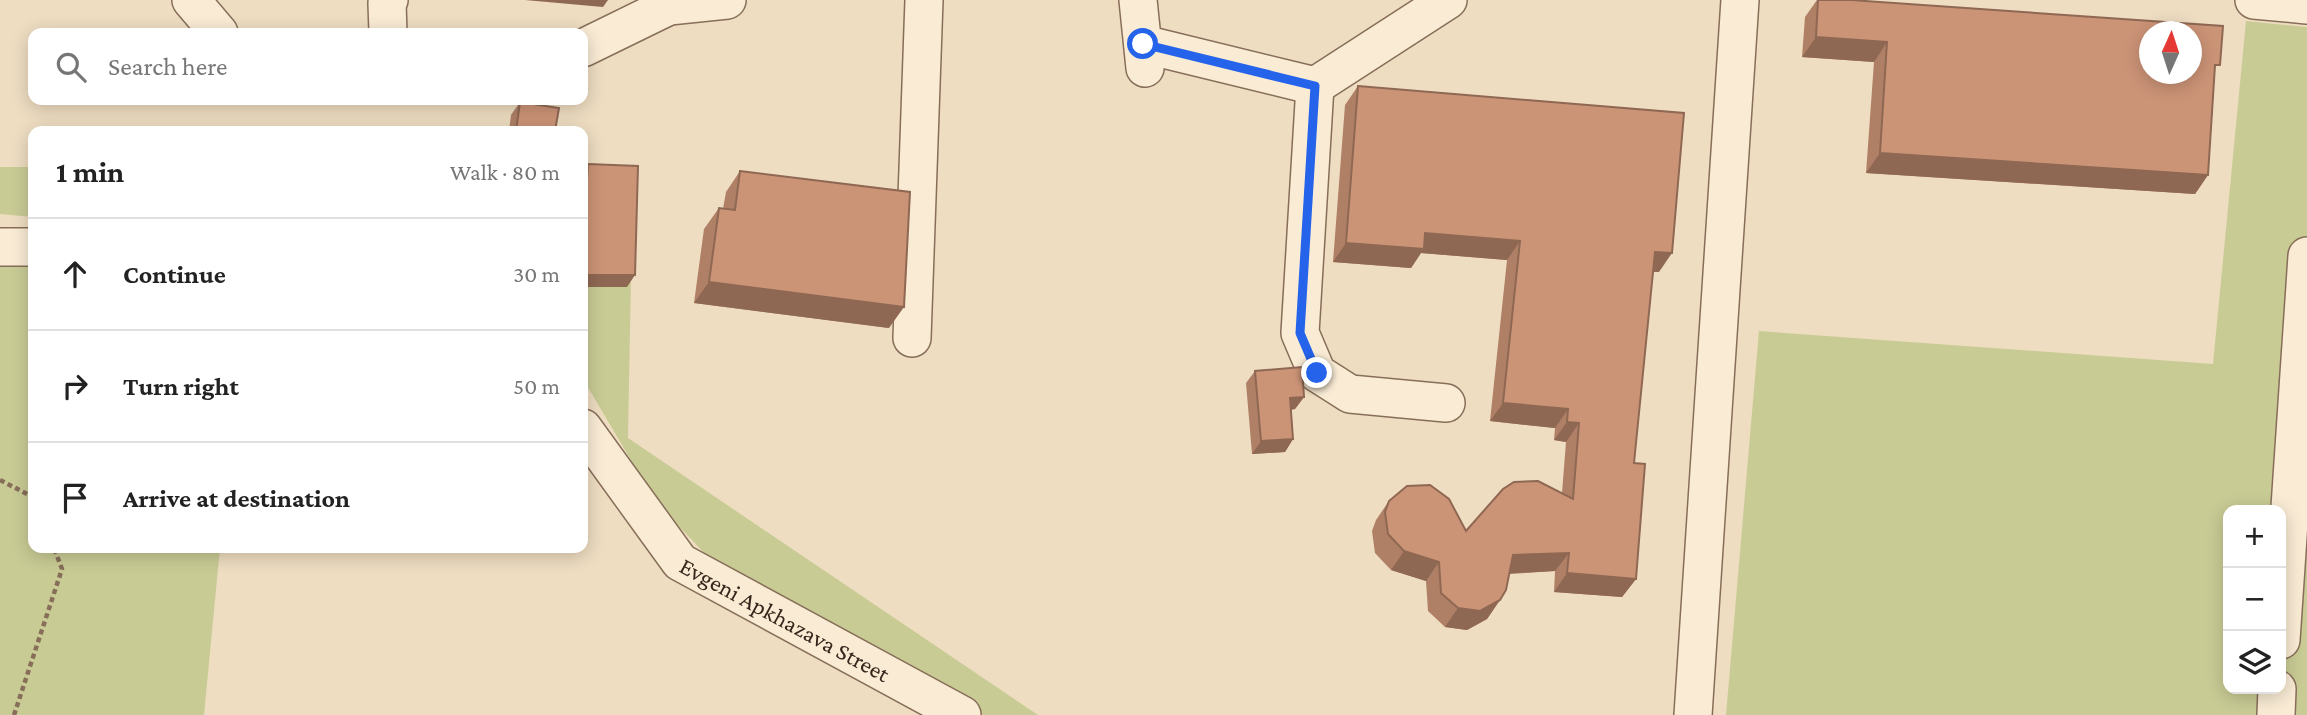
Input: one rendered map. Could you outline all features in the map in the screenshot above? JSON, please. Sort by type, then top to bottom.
[{"type":"street","points":[[191,0],[215,28]]},
{"type":"street","points":[[588,45],[670,3],[727,0]]},
{"type":"street","points":[[912,338],[924,0]]},
{"type":"street","points":[[1138,0],[1144,57],[1315,86],[1448,0]]},
{"type":"street","points":[[1693,715],[1740,0]]},
{"type":"street","points":[[2254,0],[2307,5]]},
{"type":"street","points":[[1315,86],[1300,333],[1317,373],[1350,394],[1446,404]]},
{"type":"street","points":[[0,247],[28,247]]},
{"type":"street","points":[[2282,631],[2307,256]]},
{"type":"street","name":"Evgeni Apkhazava Street","points":[[588,435],[680,562],[962,715]]},
{"type":"street","points":[[2276,715],[2277,694]]},
{"type":"path","points":[[0,480],[28,494]]},
{"type":"path","points":[[14,715],[62,569],[56,553]]},
{"type":"green space","points":[[2246,21],[2307,27],[2307,715],[1726,715],[1759,331],[2213,364]]},
{"type":"green space","points":[[0,167],[28,167],[28,217],[0,214]]},
{"type":"green space","points":[[588,167],[633,167],[628,438],[1038,715],[979,715],[708,557],[655,501],[588,387]]},
{"type":"green space","points":[[0,261],[28,261],[28,553],[220,553],[204,715],[0,715]]},
{"type":"building","points":[[1818,0],[2151,21],[2139,21],[2139,84],[2202,84],[2202,25],[2223,26],[2220,65],[2215,65],[2208,175],[1880,153],[1887,42],[1816,37]]},
{"type":"building","points":[[1358,86],[1684,113],[1672,253],[1655,252],[1634,463],[1645,464],[1636,579],[1567,573],[1569,553],[1513,555],[1506,590],[1500,600],[1480,611],[1458,608],[1441,593],[1439,562],[1404,551],[1388,534],[1385,512],[1389,501],[1407,486],[1430,485],[1449,499],[1466,531],[1503,489],[1514,482],[1538,481],[1573,499],[1579,423],[1567,422],[1568,409],[1503,403],[1520,241],[1425,233],[1424,249],[1346,243]]},
{"type":"building","points":[[520,105],[559,108],[556,126],[517,126]]},
{"type":"building","points":[[588,164],[638,166],[635,275],[588,275]]},
{"type":"building","points":[[740,171],[910,192],[904,307],[709,282],[719,208],[735,210]]},
{"type":"building","points":[[1302,367],[1304,397],[1290,398],[1293,439],[1261,441],[1255,371]]},
{"type":"route","points":[[1143,44],[1315,86],[1300,333],[1317,373]]}]
